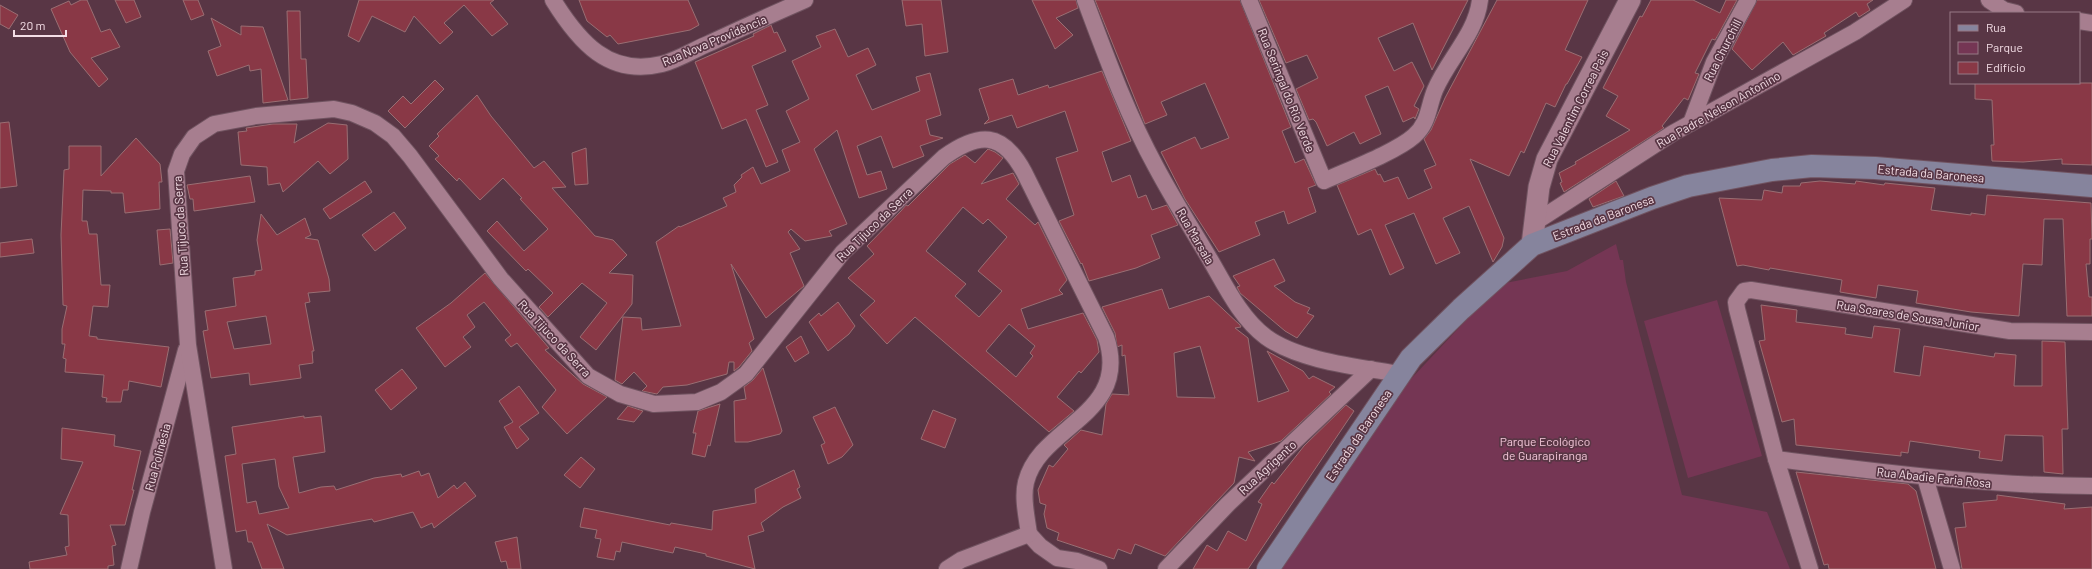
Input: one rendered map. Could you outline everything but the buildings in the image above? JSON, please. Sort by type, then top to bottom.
[{"type":"main road","name":"Estrada da Baronesa","points":[[1268,569],[1411,358],[1461,309],[1532,245],[1646,200],[1688,186],[1772,170],[1812,166],[1875,168],[2092,186]]},
{"type":"street","name":"Rua Nova Providência","points":[[553,0],[578,34],[592,49],[612,62],[636,68],[664,63],[805,0]]},
{"type":"street","name":"Rua Marsala","points":[[1085,0],[1113,76],[1155,166],[1226,288],[1248,319],[1266,337],[1289,349],[1313,357],[1399,374]]},
{"type":"street","name":"Rua Seringal do Rio Verde","points":[[1250,0],[1324,181],[1390,150],[1413,138],[1419,132],[1429,116],[1432,99],[1440,79],[1473,24],[1480,0]]},
{"type":"street","name":"Rua Valentim Correa Pais","points":[[1532,245],[1538,187],[1547,159],[1630,0]]},
{"type":"street","name":"Rua Churchill","points":[[1691,123],[1714,62],[1748,0]]},
{"type":"street","name":"Rua Padre Nelson Antonino","points":[[1534,223],[1691,123],[1855,32],[1904,0]]},
{"type":"street","points":[[1988,0],[2004,10],[2012,12]]},
{"type":"street","points":[[2080,21],[2092,23]]},
{"type":"street","name":"Rua Tijuco da Serra","points":[[224,569],[188,345],[176,171],[182,154],[194,137],[214,124],[256,116],[334,109],[352,113],[374,123],[393,136],[410,156],[501,279],[588,376],[620,394],[654,404],[697,402],[721,392],[746,374],[843,252],[944,157],[960,145],[977,139],[988,139],[1006,147],[1018,160],[1106,337],[1110,349],[1111,363],[1101,394],[1089,411],[1043,450],[1034,462],[1025,483],[1025,505],[1029,534]]},
{"type":"street","name":"Rua Soares de Sousa Junior","points":[[1776,459],[1737,309],[1736,302],[1744,292],[1751,290],[2010,331],[2092,332]]},
{"type":"street","name":"Rua Polinésia","points":[[129,569],[142,512],[188,345]]},
{"type":"street","name":"Rua Agrigento","points":[[1166,569],[1228,504],[1371,369]]},
{"type":"street","points":[[1776,459],[1810,569]]},
{"type":"street","name":"Rua Abadie Faria Rosa","points":[[1776,459],[1925,478],[2039,486],[2092,486]]},
{"type":"street","points":[[1925,478],[1952,569]]},
{"type":"street","points":[[947,569],[961,560],[1029,534],[1057,564],[1077,561],[1099,569]]},
{"type":"green space","name":"Parque Ecológico de Guarapiranga","points":[[1616,244],[1620,260],[1623,260],[1626,282],[1682,495],[1767,512],[1790,569],[1273,569],[1380,412],[1500,284],[1567,271]]},
{"type":"green space","points":[[1717,300],[1762,456],[1688,478],[1644,321]]}]
